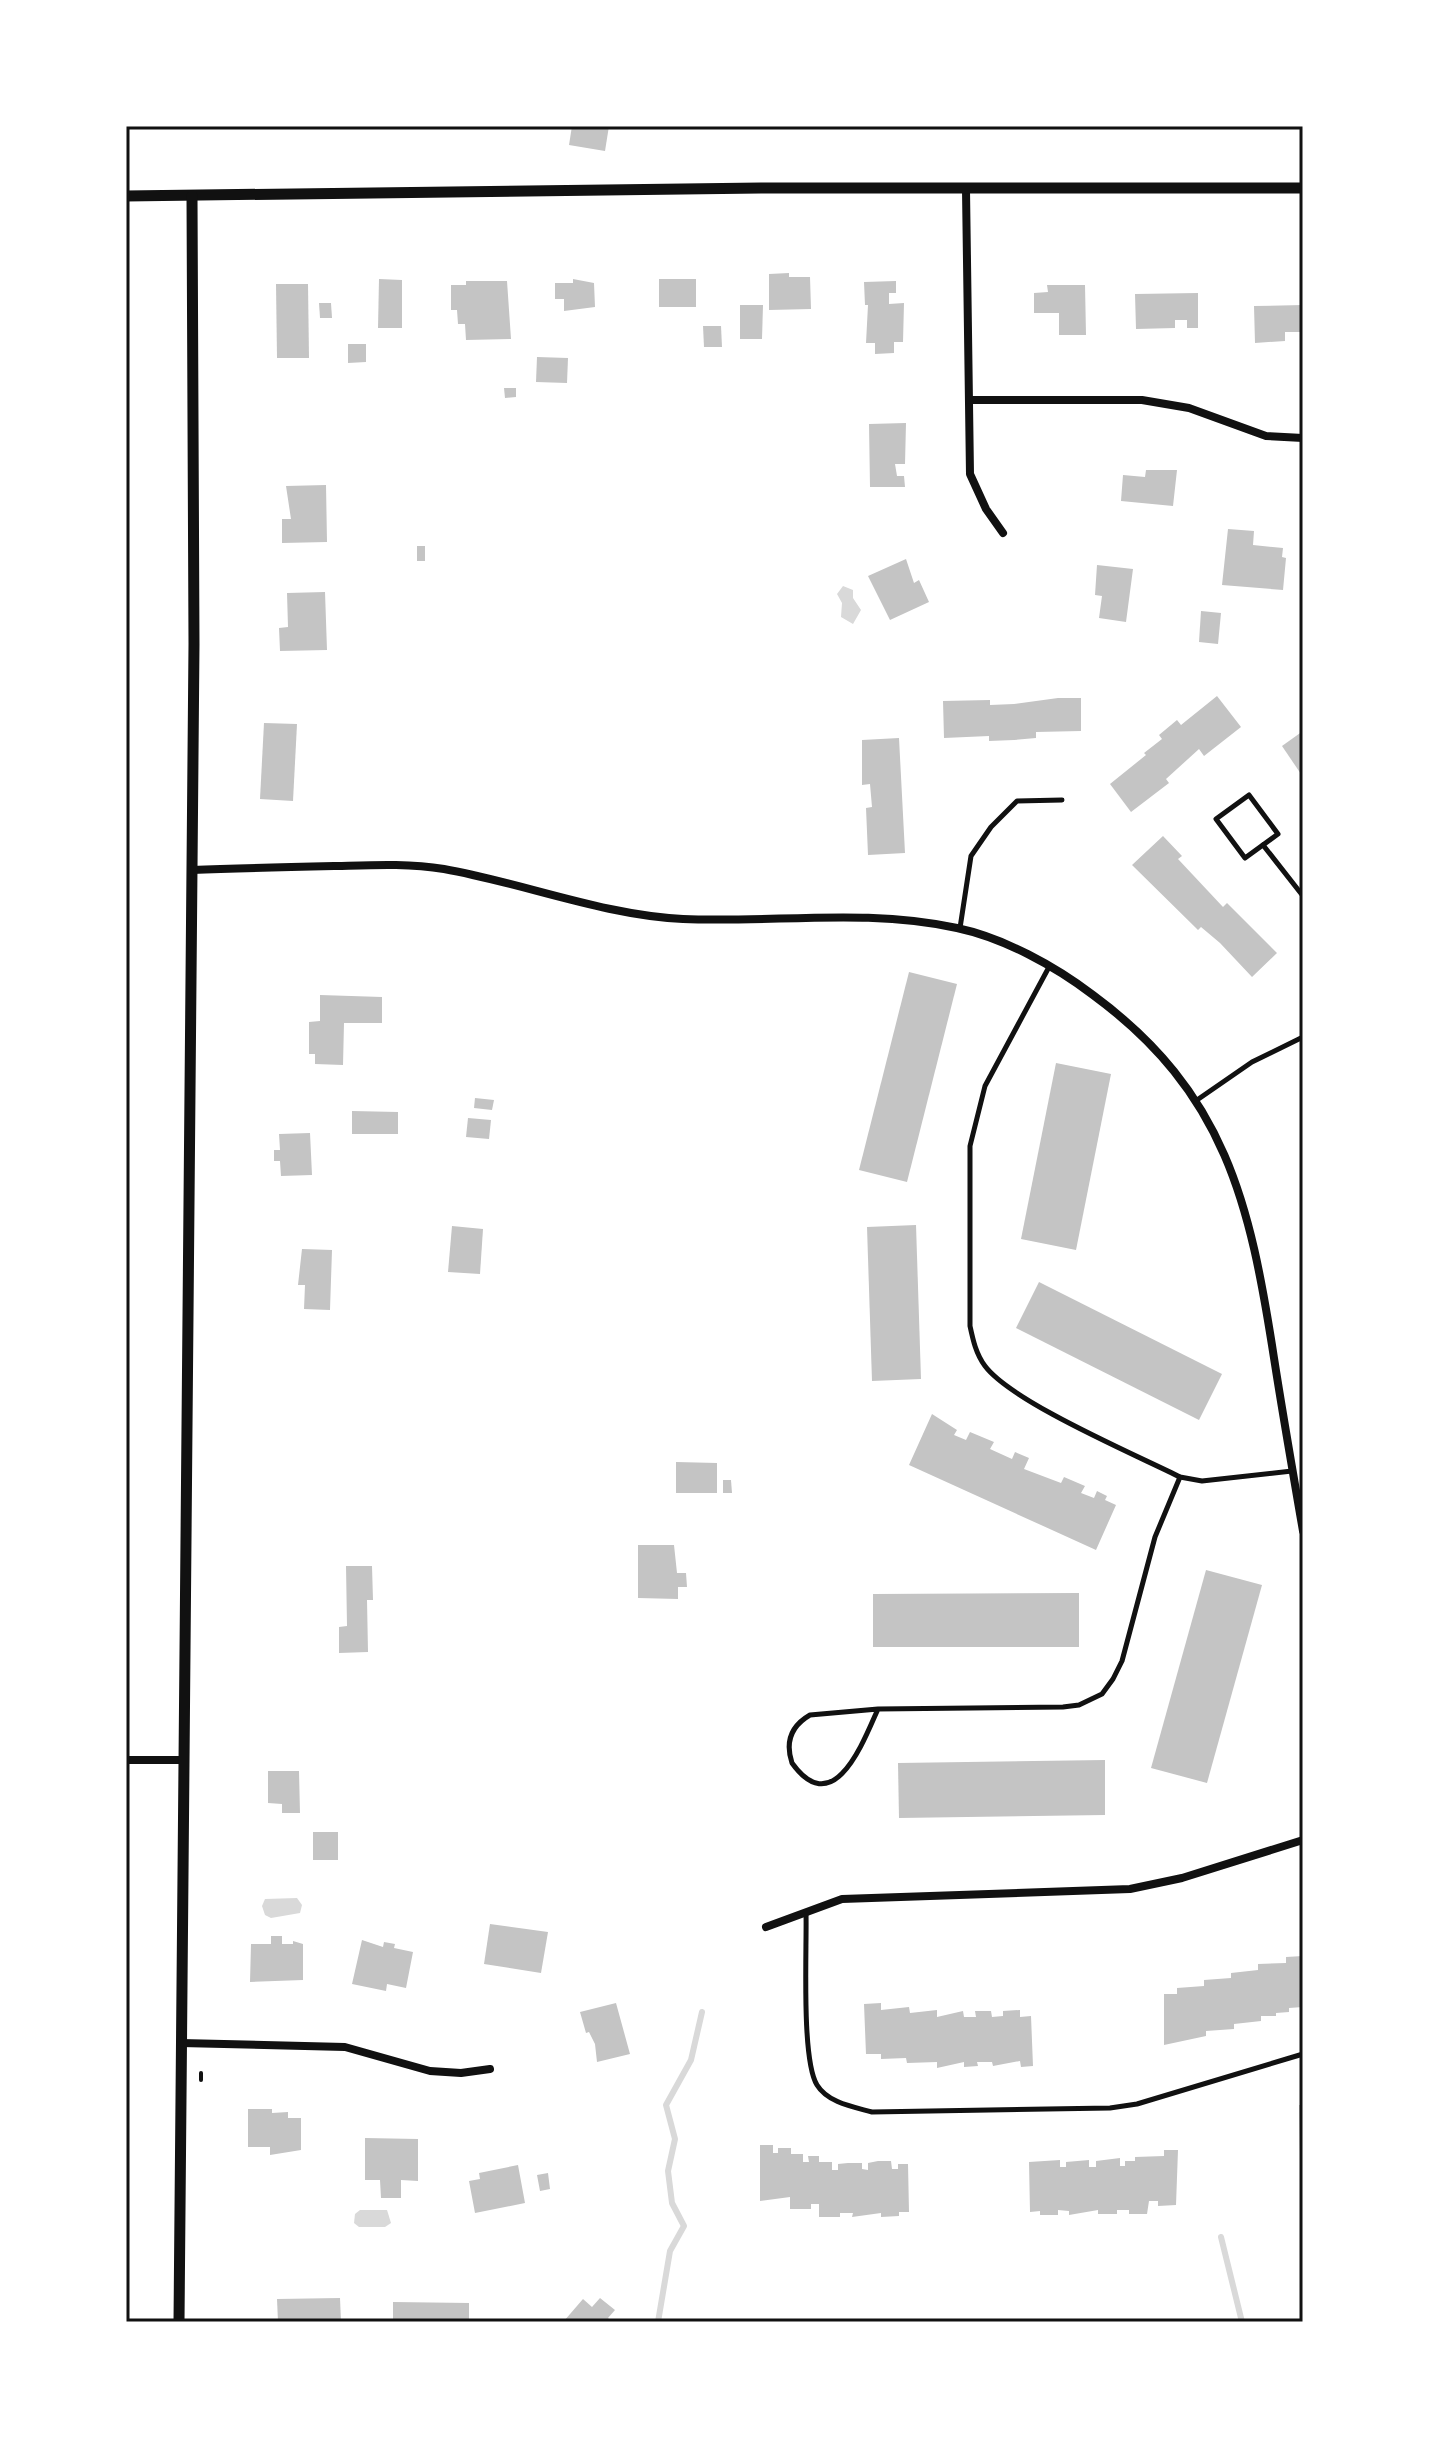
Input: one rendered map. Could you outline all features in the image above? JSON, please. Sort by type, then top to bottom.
[{"type":"street","points":[[126,196],[761,188],[1303,188]]},
{"type":"street","points":[[966,190],[970,474],[986,509],[1003,533]]},
{"type":"street","points":[[179,2322],[192,870],[192,196]]},
{"type":"street","points":[[969,400],[1142,400],[1189,408],[1266,436],[1303,438]]},
{"type":"street","points":[[192,870],[406,865],[443,869],[648,915],[684,919],[854,916],[960,928],[1049,967],[1081,986],[1135,1028],[1197,1100],[1230,1162],[1245,1202],[1261,1271],[1303,1531]]},
{"type":"street","points":[[126,1760],[183,1760]]},
{"type":"street","points":[[766,1927],[842,1899],[1130,1889],[1182,1878],[1303,1840]]},
{"type":"street","points":[[181,2043],[345,2047],[430,2071],[461,2073],[490,2069]]},
{"type":"lane","points":[[1249,795],[1278,834],[1263,845],[1245,858],[1216,819],[1249,795]]},
{"type":"lane","points":[[960,928],[971,856],[991,827],[1017,801],[1062,800]]},
{"type":"lane","points":[[1263,845],[1303,896]]},
{"type":"lane","points":[[1049,967],[985,1086],[970,1146],[970,1326],[975,1350],[997,1380],[1023,1397],[1180,1477],[1202,1481],[1293,1470]]},
{"type":"lane","points":[[1197,1100],[1252,1062],[1303,1037]]},
{"type":"lane","points":[[878,1709],[853,1765],[837,1779],[827,1782],[806,1778],[792,1763],[790,1735],[801,1720],[810,1715],[878,1709],[1063,1707],[1102,1694],[1122,1661],[1155,1537],[1180,1477]]},
{"type":"lane","points":[[806,1911],[809,2048],[817,2085],[839,2103],[872,2112],[1110,2108],[1137,2104],[1303,2054]]},
{"type":"path","points":[[201,2073],[201,2080]]},
{"type":"shaded area","points":[[843,586],[853,590],[853,598],[861,610],[853,624],[841,617],[842,603],[837,594]]},
{"type":"shaded area","points":[[297,1898],[302,1905],[300,1913],[271,1918],[265,1915],[262,1906],[265,1899]]},
{"type":"shaded area","points":[[360,2210],[387,2210],[391,2223],[385,2227],[359,2227],[354,2223],[355,2214]]},
{"type":"building","points":[[572,126],[609,126],[605,151],[569,145]]},
{"type":"building","points":[[789,273],[789,277],[810,277],[811,309],[769,310],[769,274]]},
{"type":"building","points":[[379,279],[402,280],[402,328],[378,328]]},
{"type":"building","points":[[573,279],[594,283],[595,307],[564,311],[564,299],[555,299],[555,283],[573,283]]},
{"type":"building","points":[[659,279],[696,279],[696,307],[659,307]]},
{"type":"building","points":[[466,281],[507,281],[511,339],[466,340],[465,324],[458,324],[457,310],[451,310],[451,285],[466,285]]},
{"type":"building","points":[[896,281],[896,293],[889,293],[889,304],[904,303],[903,342],[894,342],[894,353],[875,354],[875,343],[866,343],[868,305],[865,305],[864,282]]},
{"type":"building","points":[[276,284],[308,284],[309,358],[277,358]]},
{"type":"building","points":[[1047,285],[1085,285],[1086,335],[1059,335],[1059,313],[1034,313],[1034,293],[1048,292]]},
{"type":"building","points":[[1198,293],[1198,328],[1187,328],[1187,320],[1175,320],[1175,328],[1136,329],[1135,294]]},
{"type":"building","points":[[319,303],[331,303],[332,318],[320,318]]},
{"type":"building","points":[[740,305],[763,305],[762,339],[740,339]]},
{"type":"building","points":[[1303,305],[1303,332],[1285,332],[1285,341],[1255,343],[1254,306]]},
{"type":"building","points":[[703,326],[721,326],[722,347],[704,347]]},
{"type":"building","points":[[348,344],[366,344],[366,362],[348,363]]},
{"type":"building","points":[[537,357],[568,358],[567,383],[536,382]]},
{"type":"building","points":[[504,388],[516,388],[516,397],[505,398]]},
{"type":"building","points":[[906,423],[905,464],[895,464],[897,476],[904,476],[905,487],[870,487],[869,424]]},
{"type":"building","points":[[1146,470],[1177,470],[1173,506],[1121,501],[1123,475],[1145,477]]},
{"type":"building","points":[[326,485],[327,542],[282,543],[282,519],[291,519],[286,486]]},
{"type":"building","points":[[1228,529],[1254,531],[1253,545],[1283,548],[1282,557],[1286,558],[1283,590],[1222,585]]},
{"type":"building","points":[[417,546],[425,546],[425,561],[417,561]]},
{"type":"building","points":[[906,559],[914,583],[919,580],[929,602],[890,620],[868,576]]},
{"type":"building","points":[[1097,565],[1133,569],[1126,622],[1099,618],[1102,596],[1095,595]]},
{"type":"building","points":[[325,592],[327,650],[280,651],[279,628],[288,627],[287,593]]},
{"type":"building","points":[[1201,611],[1221,613],[1218,644],[1199,642]]},
{"type":"building","points":[[1217,696],[1241,727],[1204,756],[1199,749],[1166,779],[1169,783],[1131,812],[1110,784],[1146,755],[1144,753],[1162,739],[1159,735],[1177,720],[1181,725]]},
{"type":"building","points":[[1081,698],[1081,731],[1036,732],[1036,738],[1014,740],[989,741],[989,736],[944,738],[943,701],[990,700],[990,705]]},
{"type":"building","points":[[264,723],[297,724],[293,801],[260,799]]},
{"type":"building","points":[[1303,731],[1303,777],[1282,746]]},
{"type":"building","points":[[899,738],[905,853],[868,855],[866,808],[872,807],[870,784],[862,785],[862,740]]},
{"type":"building","points":[[1163,836],[1182,856],[1178,859],[1223,907],[1227,903],[1277,953],[1252,977],[1220,943],[1201,927],[1198,930],[1132,865]]},
{"type":"building","points":[[909,972],[957,984],[907,1182],[859,1170]]},
{"type":"building","points":[[320,995],[382,997],[382,1023],[344,1023],[343,1065],[315,1064],[315,1054],[309,1054],[309,1022],[320,1021]]},
{"type":"building","points":[[1056,1063],[1111,1074],[1076,1250],[1021,1239]]},
{"type":"building","points":[[475,1098],[494,1100],[492,1110],[474,1108]]},
{"type":"building","points":[[352,1111],[398,1112],[398,1134],[352,1134]]},
{"type":"building","points":[[468,1118],[491,1120],[489,1139],[466,1137]]},
{"type":"building","points":[[310,1133],[312,1175],[281,1176],[280,1161],[274,1161],[274,1150],[280,1150],[279,1134]]},
{"type":"building","points":[[916,1225],[921,1379],[872,1381],[867,1227]]},
{"type":"building","points":[[452,1226],[483,1229],[480,1274],[448,1272]]},
{"type":"building","points":[[302,1249],[332,1250],[330,1310],[304,1309],[305,1285],[298,1285]]},
{"type":"building","points":[[1039,1282],[1222,1374],[1199,1420],[1016,1328]]},
{"type":"building","points":[[932,1414],[957,1430],[954,1435],[966,1440],[970,1432],[994,1442],[990,1449],[1012,1459],[1015,1452],[1029,1458],[1024,1469],[1061,1483],[1064,1477],[1085,1486],[1081,1493],[1094,1498],[1097,1491],[1107,1496],[1105,1500],[1116,1505],[1096,1550],[909,1465]]},
{"type":"building","points":[[676,1462],[717,1463],[717,1493],[676,1493]]},
{"type":"building","points":[[723,1480],[731,1480],[732,1493],[723,1493]]},
{"type":"building","points":[[638,1545],[674,1545],[677,1573],[686,1573],[687,1587],[678,1587],[678,1599],[638,1598]]},
{"type":"building","points":[[346,1566],[372,1566],[373,1600],[367,1600],[368,1652],[339,1653],[339,1627],[347,1626]]},
{"type":"building","points":[[1206,1570],[1262,1585],[1207,1783],[1151,1768]]},
{"type":"building","points":[[1079,1593],[1079,1647],[873,1647],[873,1594]]},
{"type":"building","points":[[1105,1760],[1105,1815],[899,1818],[898,1763]]},
{"type":"building","points":[[268,1771],[299,1771],[300,1813],[282,1813],[282,1804],[268,1803]]},
{"type":"building","points":[[313,1832],[338,1832],[338,1860],[313,1860]]},
{"type":"building","points":[[490,1924],[548,1932],[541,1973],[484,1964]]},
{"type":"building","points":[[271,1936],[282,1936],[282,1944],[293,1944],[293,1941],[303,1944],[303,1980],[250,1982],[251,1944],[271,1944]]},
{"type":"building","points":[[362,1940],[383,1947],[384,1942],[395,1944],[394,1948],[413,1952],[406,1988],[387,1984],[386,1991],[352,1984]]},
{"type":"building","points":[[1303,1956],[1303,2007],[1289,2008],[1289,2012],[1276,2013],[1276,2016],[1261,2016],[1261,2021],[1234,2024],[1234,2029],[1206,2031],[1206,2036],[1164,2045],[1164,1994],[1177,1994],[1177,1988],[1204,1986],[1204,1980],[1231,1978],[1231,1973],[1258,1970],[1258,1964],[1286,1963],[1286,1957]]},
{"type":"building","points":[[616,2003],[630,2054],[597,2062],[595,2044],[589,2032],[586,2033],[580,2012]]},
{"type":"building","points":[[881,2003],[881,2010],[909,2007],[910,2013],[937,2010],[937,2017],[963,2011],[964,2017],[976,2017],[975,2011],[991,2011],[992,2017],[1003,2016],[1003,2011],[1020,2010],[1020,2017],[1031,2016],[1033,2066],[1021,2067],[1020,2061],[993,2066],[992,2062],[977,2062],[978,2066],[964,2067],[964,2062],[937,2068],[937,2062],[907,2063],[906,2058],[881,2059],[881,2054],[866,2054],[864,2004]]},
{"type":"building","points":[[1299,2105],[1303,2105],[1303,2153],[1300,2153]]},
{"type":"building","points":[[248,2109],[272,2109],[272,2113],[288,2112],[288,2118],[301,2118],[301,2150],[270,2155],[270,2147],[248,2147]]},
{"type":"building","points":[[365,2138],[418,2139],[418,2181],[401,2180],[401,2198],[381,2198],[380,2180],[365,2180]]},
{"type":"building","points":[[760,2145],[773,2145],[773,2153],[778,2153],[778,2148],[791,2148],[791,2154],[803,2154],[803,2162],[809,2162],[808,2156],[819,2156],[819,2162],[832,2162],[832,2170],[838,2170],[838,2164],[848,2163],[862,2163],[862,2169],[868,2170],[868,2163],[878,2161],[891,2161],[892,2169],[898,2169],[898,2164],[908,2164],[909,2212],[881,2217],[881,2213],[852,2217],[853,2213],[840,2213],[840,2217],[819,2217],[819,2204],[811,2204],[811,2209],[790,2209],[790,2197],[760,2201]]},
{"type":"building","points":[[1164,2150],[1178,2150],[1176,2205],[1158,2206],[1158,2201],[1149,2201],[1147,2214],[1129,2214],[1129,2210],[1117,2210],[1117,2214],[1098,2214],[1098,2210],[1069,2215],[1069,2211],[1058,2210],[1058,2215],[1030,2212],[1029,2162],[1060,2160],[1060,2167],[1066,2167],[1066,2162],[1089,2160],[1089,2167],[1096,2167],[1096,2161],[1120,2158],[1120,2166],[1125,2166],[1125,2161],[1135,2161],[1135,2157],[1164,2156]]},
{"type":"building","points":[[518,2165],[525,2203],[475,2213],[469,2181],[480,2179],[479,2173]]},
{"type":"building","points":[[548,2173],[550,2189],[540,2191],[537,2175]]},
{"type":"building","points":[[340,2298],[341,2322],[278,2322],[277,2299]]},
{"type":"building","points":[[600,2298],[615,2310],[608,2318],[612,2322],[564,2321],[583,2299],[592,2307]]},
{"type":"building","points":[[393,2302],[469,2303],[469,2322],[393,2322]]},
{"type":"waterway","points":[[658,2322],[670,2251],[684,2226],[672,2203],[668,2171],[675,2139],[666,2105],[691,2060],[702,2012]]},
{"type":"waterway","points":[[1221,2237],[1242,2322]]}]
